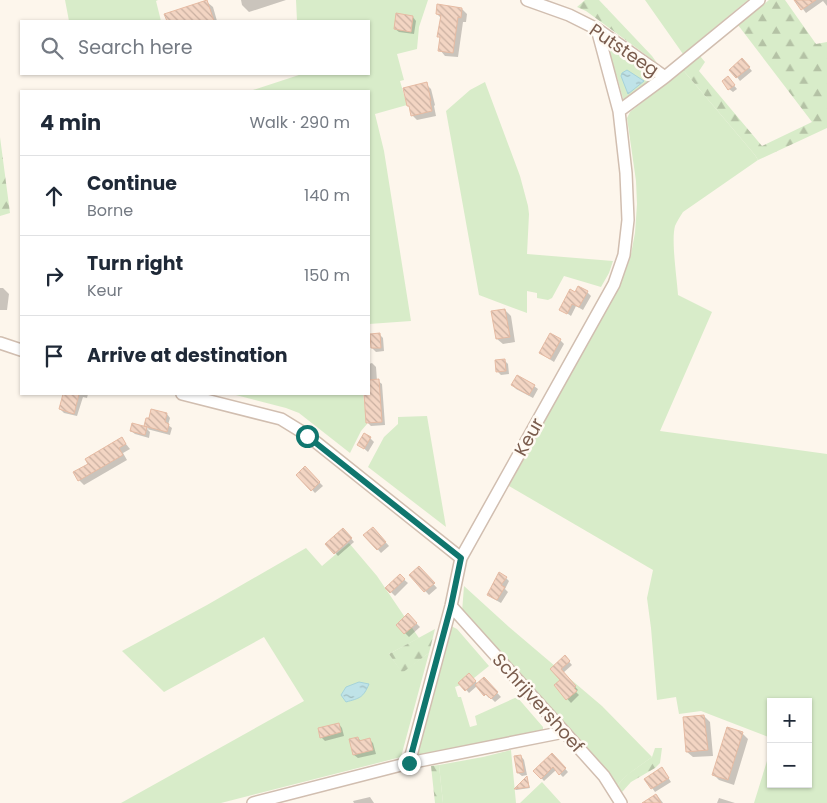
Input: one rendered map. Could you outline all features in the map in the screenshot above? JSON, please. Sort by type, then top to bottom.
[{"type":"street","name":"Putsteeg","points":[[527,0],[569,15],[596,29],[664,77],[759,0]]},
{"type":"street","name":"Keur","points":[[409,763],[451,606],[461,558],[614,284],[624,254],[628,220],[626,173],[619,111],[596,29]]},
{"type":"street","points":[[619,111],[664,77]]},
{"type":"street","points":[[0,343],[20,350]]},
{"type":"street","points":[[186,395],[281,419],[307,436],[461,558]]},
{"type":"street","name":"Schrijvershoef","points":[[451,606],[604,776],[622,803]]},
{"type":"street","points":[[253,803],[409,763],[564,732]]},
{"type":"green space","points":[[65,0],[158,0],[156,1],[161,20],[69,20]]},
{"type":"green space","points":[[296,0],[428,0],[419,27],[417,49],[397,54],[404,80],[400,81],[407,105],[375,114],[384,151],[411,321],[370,324],[370,90],[253,90],[299,75],[370,75],[370,20],[297,20]]},
{"type":"green space","points":[[585,0],[599,0],[657,63],[586,11],[577,7]]},
{"type":"green space","points":[[645,0],[748,0],[683,54]]},
{"type":"green space","points":[[769,0],[785,0],[816,44],[827,42],[827,128],[758,160],[683,70],[700,56],[705,62],[699,71],[762,146],[812,122],[738,25]]},
{"type":"green space","points":[[599,36],[655,76],[624,102],[617,77]]},
{"type":"green space","points":[[683,70],[758,160],[683,212],[675,226],[674,250],[678,295],[712,312],[660,431],[827,454],[827,803],[754,803],[767,761],[767,788],[812,788],[812,698],[767,698],[767,736],[701,711],[679,714],[676,697],[657,700],[647,598],[653,570],[509,486],[601,318],[623,276],[631,254],[637,204],[636,181],[627,118],[630,112]]},
{"type":"green space","points":[[485,82],[520,176],[528,206],[527,254],[613,261],[601,287],[564,276],[552,298],[548,300],[537,298],[537,293],[527,291],[527,313],[479,295],[446,111],[470,90]]},
{"type":"green space","points":[[0,137],[10,213],[0,216]]},
{"type":"green space","points":[[236,395],[363,395],[367,424],[361,431],[350,453],[299,413]]},
{"type":"green space","points":[[427,416],[446,527],[368,467],[384,437],[398,424],[398,417]]},
{"type":"green space","points":[[349,543],[377,576],[419,638],[389,654],[402,672],[429,653],[401,757],[221,803],[121,803],[304,701],[264,637],[164,692],[122,651],[306,548],[322,566]]},
{"type":"green space","points":[[464,586],[602,706],[652,757],[629,774],[617,786],[605,768],[581,740],[462,612]]},
{"type":"green space","points":[[447,624],[457,629],[489,666],[469,682],[455,687],[458,697],[461,697],[470,727],[477,725],[475,716],[517,697],[543,727],[543,730],[422,758],[415,756]]},
{"type":"green space","points":[[435,629],[429,653],[402,673],[389,654]]},
{"type":"green space","points":[[655,748],[662,748],[660,763],[631,782],[622,792],[617,786],[628,774],[652,757]]},
{"type":"green space","points":[[511,750],[516,803],[443,803],[439,765]]},
{"type":"green space","points":[[439,765],[443,803],[435,803],[431,766]]},
{"type":"green space","points":[[542,782],[561,803],[520,803]]},
{"type":"water","points":[[627,70],[644,81],[628,94],[621,76]]},
{"type":"water","points":[[359,682],[369,684],[365,692],[358,698],[346,702],[341,695],[346,687]]},
{"type":"building","points":[[207,0],[214,20],[167,20],[164,14]]},
{"type":"building","points":[[794,0],[816,0],[801,10]]},
{"type":"building","points":[[437,4],[462,8],[461,18],[458,17],[453,53],[438,51],[440,37],[437,37],[441,15],[436,14]]},
{"type":"building","points":[[396,13],[413,16],[411,32],[394,29]]},
{"type":"building","points":[[742,58],[750,67],[736,78],[729,70]]},
{"type":"building","points":[[728,76],[735,85],[728,90],[722,81]]},
{"type":"building","points":[[427,82],[432,111],[411,116],[403,88]]},
{"type":"building","points":[[578,286],[588,291],[579,307],[572,304],[567,314],[559,310],[570,289],[575,292]]},
{"type":"building","points":[[505,309],[510,337],[496,339],[491,311]]},
{"type":"building","points":[[380,333],[381,348],[371,348],[370,334]]},
{"type":"building","points":[[550,333],[561,339],[550,359],[539,353]]},
{"type":"building","points":[[505,359],[506,371],[496,372],[495,360]]},
{"type":"building","points":[[517,375],[535,385],[529,395],[511,385]]},
{"type":"building","points":[[379,379],[382,422],[366,423],[364,395],[370,395],[370,380]]},
{"type":"building","points":[[63,395],[79,395],[74,414],[59,409]]},
{"type":"building","points":[[151,409],[167,413],[165,422],[169,424],[167,432],[144,426],[146,418],[149,418]]},
{"type":"building","points":[[132,423],[147,427],[145,435],[130,431]]},
{"type":"building","points":[[364,433],[371,437],[364,449],[357,445]]},
{"type":"building","points":[[122,437],[126,444],[119,448],[123,455],[78,481],[73,472],[88,464],[85,459]]},
{"type":"building","points":[[305,466],[320,482],[311,491],[296,475]]},
{"type":"building","points":[[373,527],[386,542],[377,550],[363,535]]},
{"type":"building","points":[[343,528],[352,538],[334,554],[325,544]]},
{"type":"building","points":[[419,566],[435,583],[424,592],[409,575]]},
{"type":"building","points":[[499,572],[507,577],[501,585],[505,587],[497,600],[487,595]]},
{"type":"building","points":[[400,574],[405,579],[390,593],[385,588]]},
{"type":"building","points":[[408,613],[417,623],[404,634],[396,625]]},
{"type":"building","points":[[565,655],[570,661],[561,669],[576,686],[574,688],[577,691],[566,700],[554,685],[560,680],[550,669]]},
{"type":"building","points":[[469,673],[476,681],[465,691],[458,683]]},
{"type":"building","points":[[484,677],[498,692],[491,699],[486,694],[484,696],[475,685]]},
{"type":"building","points":[[704,715],[708,750],[686,752],[683,717]]},
{"type":"building","points":[[339,723],[341,732],[320,738],[318,728]]},
{"type":"building","points":[[727,727],[743,732],[728,780],[712,775]]},
{"type":"building","points":[[358,737],[359,741],[370,738],[373,750],[353,755],[349,739]]},
{"type":"building","points":[[552,753],[566,768],[559,775],[553,767],[541,779],[533,771]]},
{"type":"building","points":[[521,755],[524,772],[517,773],[514,756]]},
{"type":"building","points":[[662,767],[669,778],[651,789],[644,779]]},
{"type":"building","points":[[527,776],[529,787],[514,789]]},
{"type":"building","points":[[656,794],[661,803],[642,803]]},
{"type":"route","points":[[307,436],[461,558],[451,606],[409,763]]}]
